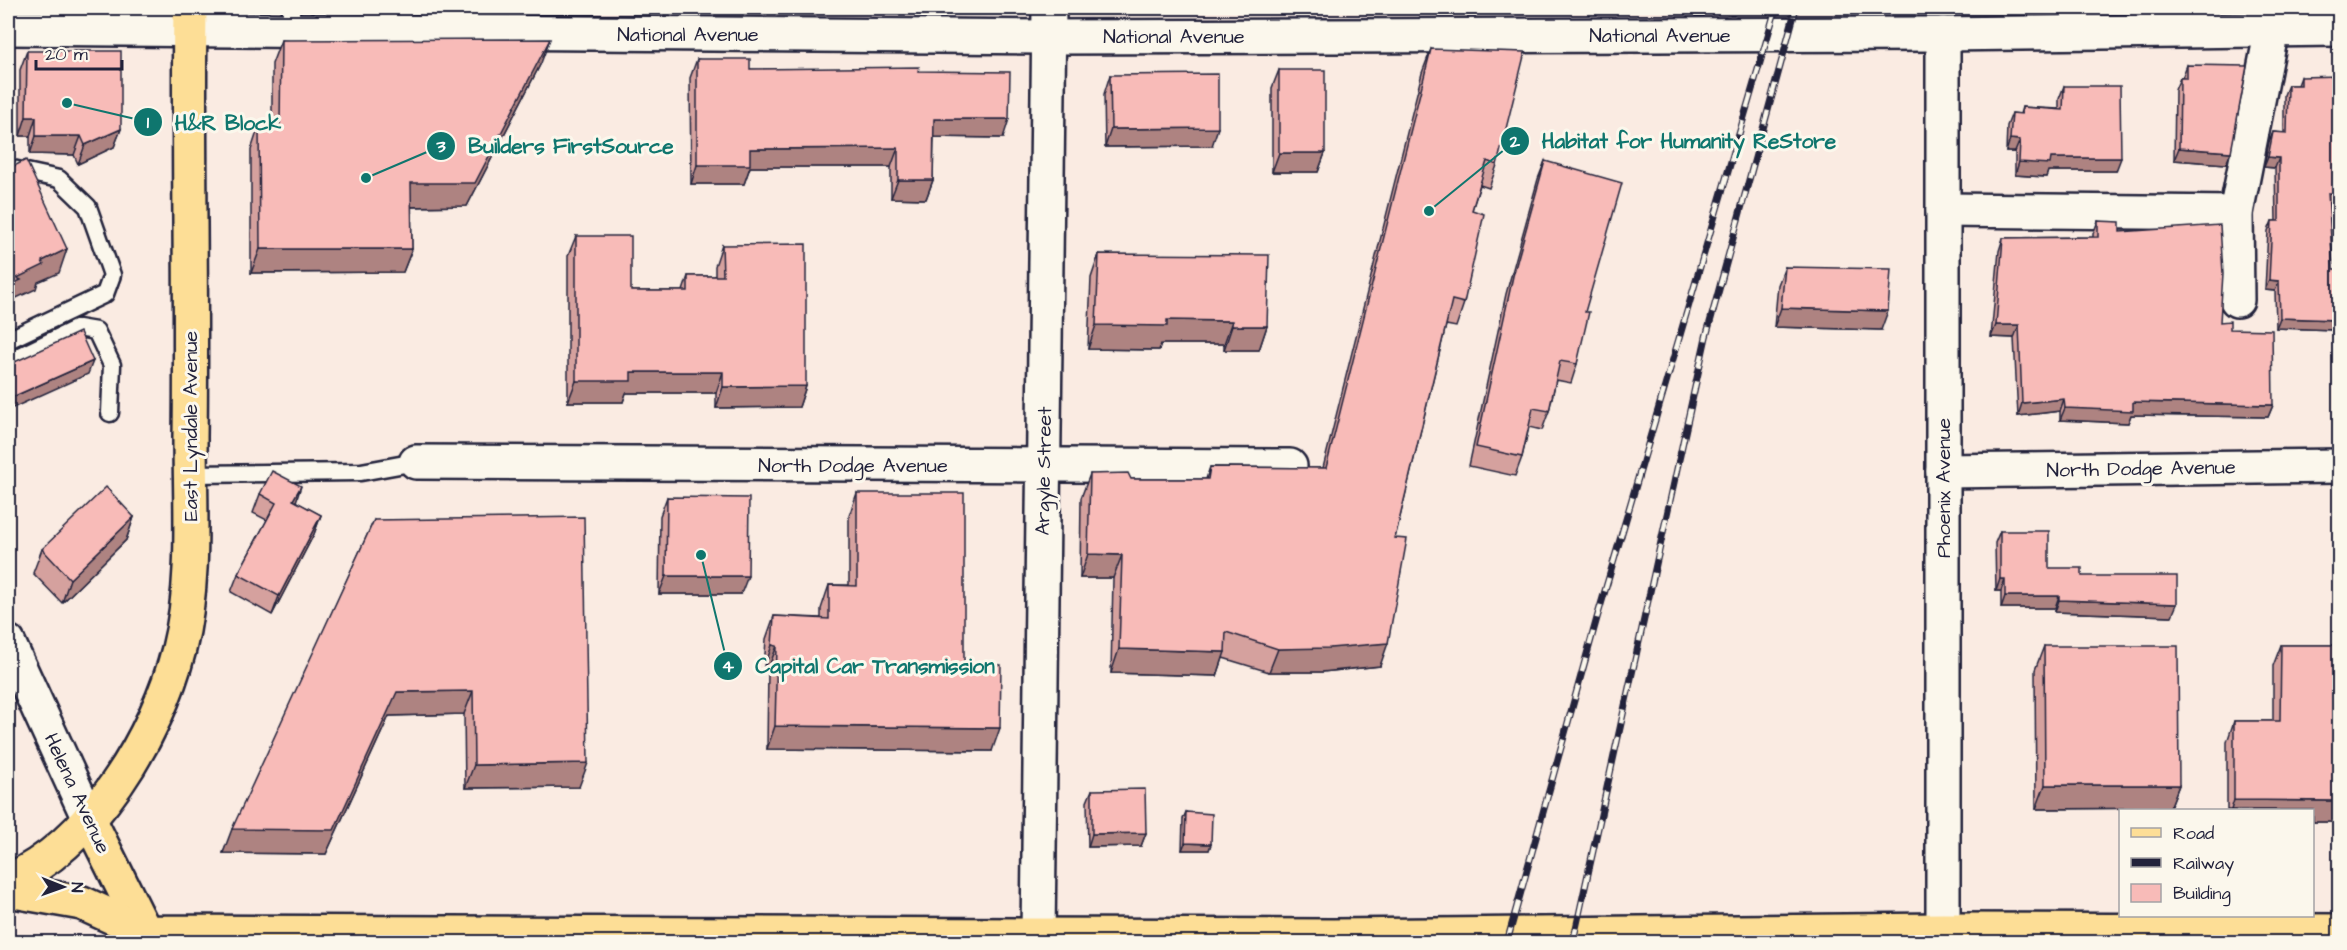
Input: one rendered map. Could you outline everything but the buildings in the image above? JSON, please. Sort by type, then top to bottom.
[{"type":"main road","name":"East Lyndale Avenue","points":[[8,881],[57,852],[107,801],[152,720],[178,651],[188,606],[190,474],[180,18]]},
{"type":"main road","name":"Helena Avenue","points":[[90,819],[140,939]]},
{"type":"main road","points":[[8,890],[82,903],[140,939],[939,939],[1038,935],[2179,936],[2340,931]]},
{"type":"street","name":"National Avenue","points":[[8,28],[180,18],[291,18],[1049,22],[1943,34],[2340,29]]},
{"type":"street","name":"Argyle Street","points":[[1038,935],[1049,22]]},
{"type":"street","points":[[2237,300],[2236,213],[2272,29]]},
{"type":"street","name":"Phoenix Avenue","points":[[1943,34],[1943,936]]},
{"type":"street","points":[[1943,210],[2236,213]]},
{"type":"street","name":"North Dodge Avenue","points":[[416,462],[1290,466]]},
{"type":"street","name":"North Dodge Avenue","points":[[1942,471],[2340,466]]},
{"type":"street","name":"Helena Avenue","points":[[8,642],[90,819]]},
{"type":"lane","points":[[8,168],[59,179],[88,207],[112,275],[105,294],[8,340]]},
{"type":"lane","points":[[8,362],[78,328],[96,331],[112,365],[110,413]]},
{"type":"lane","points":[[190,474],[361,472],[416,462]]},
{"type":"railway","points":[[1507,942],[1597,618],[1776,8]]},
{"type":"railway","points":[[1573,942],[1706,337],[1796,8]]},
{"type":"place","name":"H&R Block","points":[[67,103]]},
{"type":"place","name":"Builders FirstSource","points":[[366,178]]},
{"type":"place","name":"Habitat for Humanity ReStore","points":[[1429,211]]},
{"type":"place","name":"Capital Car Transmission","points":[[701,555]]}]
